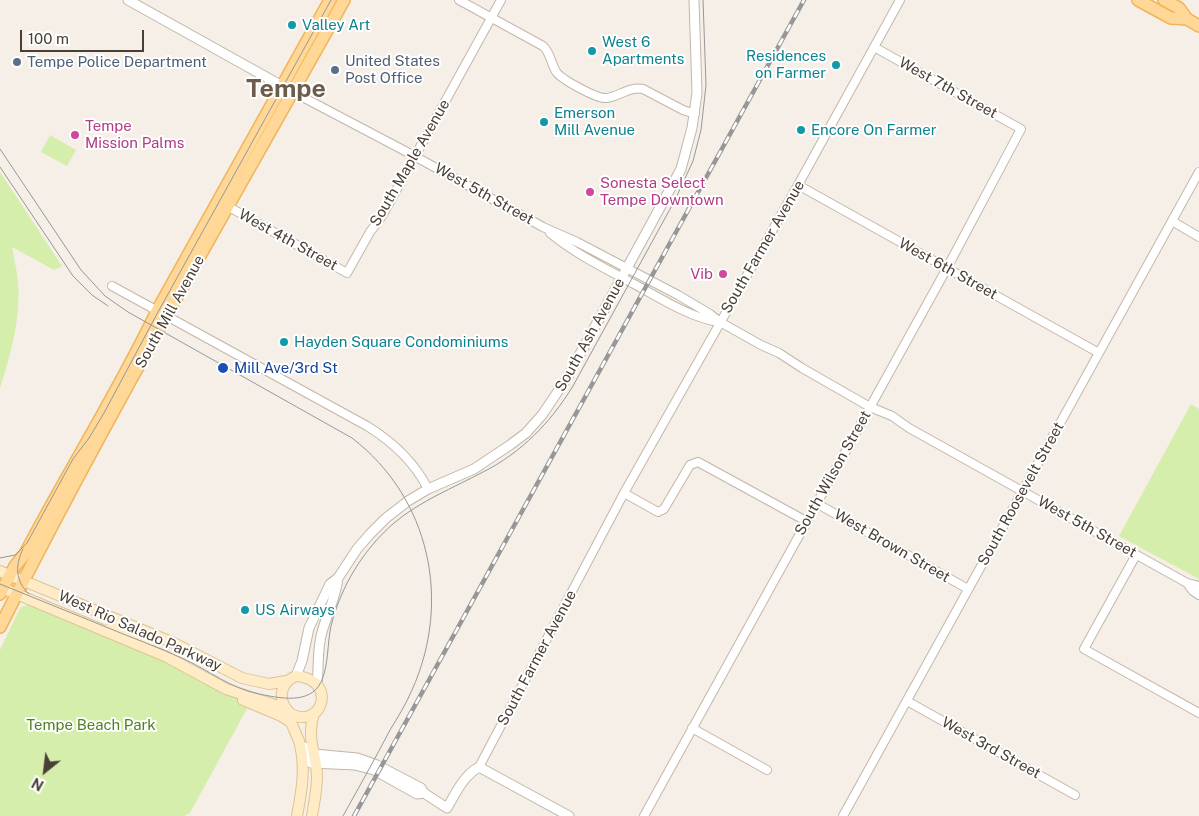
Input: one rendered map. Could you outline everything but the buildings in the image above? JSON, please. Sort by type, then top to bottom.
[{"type":"main road","name":"South Mill Avenue","points":[[0,627],[231,176],[330,0]]},
{"type":"main road","name":"South Mill Avenue","points":[[1,590],[5,573],[15,566],[25,554],[140,345],[162,314],[229,206],[344,0]]},
{"type":"main road","points":[[1138,0],[1171,18],[1187,19]]},
{"type":"main road","points":[[1164,0],[1179,8],[1187,19],[1199,26]]},
{"type":"main road","points":[[229,206],[225,200],[233,185],[231,176]]},
{"type":"main road","name":"West Rio Salado Parkway","points":[[5,573],[196,653],[251,681],[269,684],[286,682]]},
{"type":"main road","name":"West Rio Salado Parkway","points":[[1,590],[17,593],[168,657],[240,698],[291,722]]},
{"type":"main road","points":[[104,631],[118,628],[150,641],[158,637]]},
{"type":"main road","points":[[286,709],[291,714],[300,718],[314,713],[319,708],[322,697],[317,684],[307,678],[296,676],[286,682],[282,690],[281,698],[298,741],[303,764],[304,778],[298,816]]},
{"type":"main road","name":"West Rio Salado Parkway","points":[[226,689],[286,709]]},
{"type":"main road","points":[[312,816],[316,793],[315,759],[310,732],[314,713]]},
{"type":"street","points":[[128,0],[293,92]]},
{"type":"street","points":[[459,0],[543,46],[548,52],[554,69],[562,77],[599,98],[610,98],[638,88],[695,114]]},
{"type":"street","name":"South Maple Avenue","points":[[347,273],[370,232],[382,216],[501,0]]},
{"type":"street","name":"South Ash Avenue","points":[[296,676],[302,661],[309,628],[330,584],[338,578],[357,549],[380,523],[403,504],[428,489],[474,469],[495,456],[526,433],[557,395],[681,168],[695,114],[698,78],[694,0]]},
{"type":"street","name":"South Farmer Avenue","points":[[445,812],[465,779],[479,767],[624,493],[900,0]]},
{"type":"street","name":"West 7th Street","points":[[874,47],[1021,129]]},
{"type":"street","name":"West 5th Street","points":[[293,92],[415,156],[543,227],[577,242],[678,295],[761,345],[776,357],[802,368],[890,420],[909,428],[1187,583],[1199,586]]},
{"type":"street","name":"South Wilson Street","points":[[644,816],[1021,129]]},
{"type":"street","name":"South Roosevelt Street","points":[[842,816],[1199,172]]},
{"type":"street","name":"West 6th Street","points":[[798,185],[1098,353]]},
{"type":"street","name":"West 4th Street","points":[[229,206],[347,273]]},
{"type":"street","points":[[1172,221],[1199,236]]},
{"type":"street","name":"West 5th Street","points":[[543,227],[557,239],[659,298],[707,320],[720,322]]},
{"type":"street","points":[[112,286],[387,438],[416,468],[428,489]]},
{"type":"street","points":[[624,493],[658,512],[664,509],[690,465],[698,462],[806,521]]},
{"type":"street","name":"West Brown Street","points":[[816,503],[968,589]]},
{"type":"street","points":[[1136,555],[1084,649],[1199,713]]},
{"type":"street","name":"South Ash Avenue","points":[[317,684],[318,652],[322,633],[337,589],[338,578]]},
{"type":"street","name":"West 5th Street","points":[[1187,583],[1199,595]]},
{"type":"street","name":"West 3rd Street","points":[[907,701],[1075,795]]},
{"type":"street","points":[[692,728],[767,770]]},
{"type":"street","points":[[298,741],[303,744],[308,760],[311,763],[315,759],[357,758],[372,763],[421,788],[445,812]]},
{"type":"street","points":[[479,767],[569,816]]},
{"type":"green space","points":[[50,135],[76,150],[67,166],[41,152]]},
{"type":"green space","points":[[0,172],[62,266],[54,270],[12,247],[19,295],[17,322],[0,388]]},
{"type":"green space","points":[[1191,404],[1199,409],[1199,579],[1119,536]]},
{"type":"green space","name":"Tempe Beach Park","points":[[31,604],[163,659],[249,705],[190,813],[184,816],[0,816],[0,650],[21,607]]},
{"type":"tram line","points":[[0,558],[15,555],[27,543],[73,459],[89,438],[104,413],[331,0]]},
{"type":"tram line","points":[[0,584],[193,663],[230,684],[249,692],[293,698],[302,697],[316,689],[324,675],[335,611],[347,583],[372,545],[404,515],[510,456],[545,424],[573,386],[675,200],[693,161],[701,130],[706,85],[703,0]]},
{"type":"tram line","points":[[0,149],[81,270],[105,296],[128,312],[352,438],[379,462],[400,490],[416,521],[426,553],[431,587],[430,622],[424,656],[407,700],[343,816]]},
{"type":"tram line","points":[[0,167],[73,276],[92,295],[108,306]]},
{"type":"tram line","points":[[23,549],[20,555],[18,573],[21,584],[29,594]]},
{"type":"railway","points":[[354,816],[804,0]]},
{"type":"place","name":"Valley Art","points":[[292,25]]},
{"type":"place","name":"West 6 Apartments","points":[[592,51]]},
{"type":"place","name":"Tempe Police Department","points":[[17,62]]},
{"type":"place","name":"Residences on Farmer","points":[[836,65]]},
{"type":"place","name":"United States Post Office","points":[[335,70]]},
{"type":"place","name":"Emerson Mill Avenue","points":[[544,122]]},
{"type":"place","name":"Encore On Farmer","points":[[801,130]]},
{"type":"place","name":"Tempe Mission Palms","points":[[75,135]]},
{"type":"place","name":"Sonesta Select Tempe Downtown","points":[[590,192]]},
{"type":"place","name":"Vib","points":[[723,274]]},
{"type":"place","name":"Hayden Square Condominiums","points":[[284,342]]},
{"type":"place","name":"Mill Ave/3rd St","points":[[223,368]]},
{"type":"place","name":"US Airways","points":[[245,610]]},
{"type":"district","name":"Tempe","points":[[286,89]]}]
